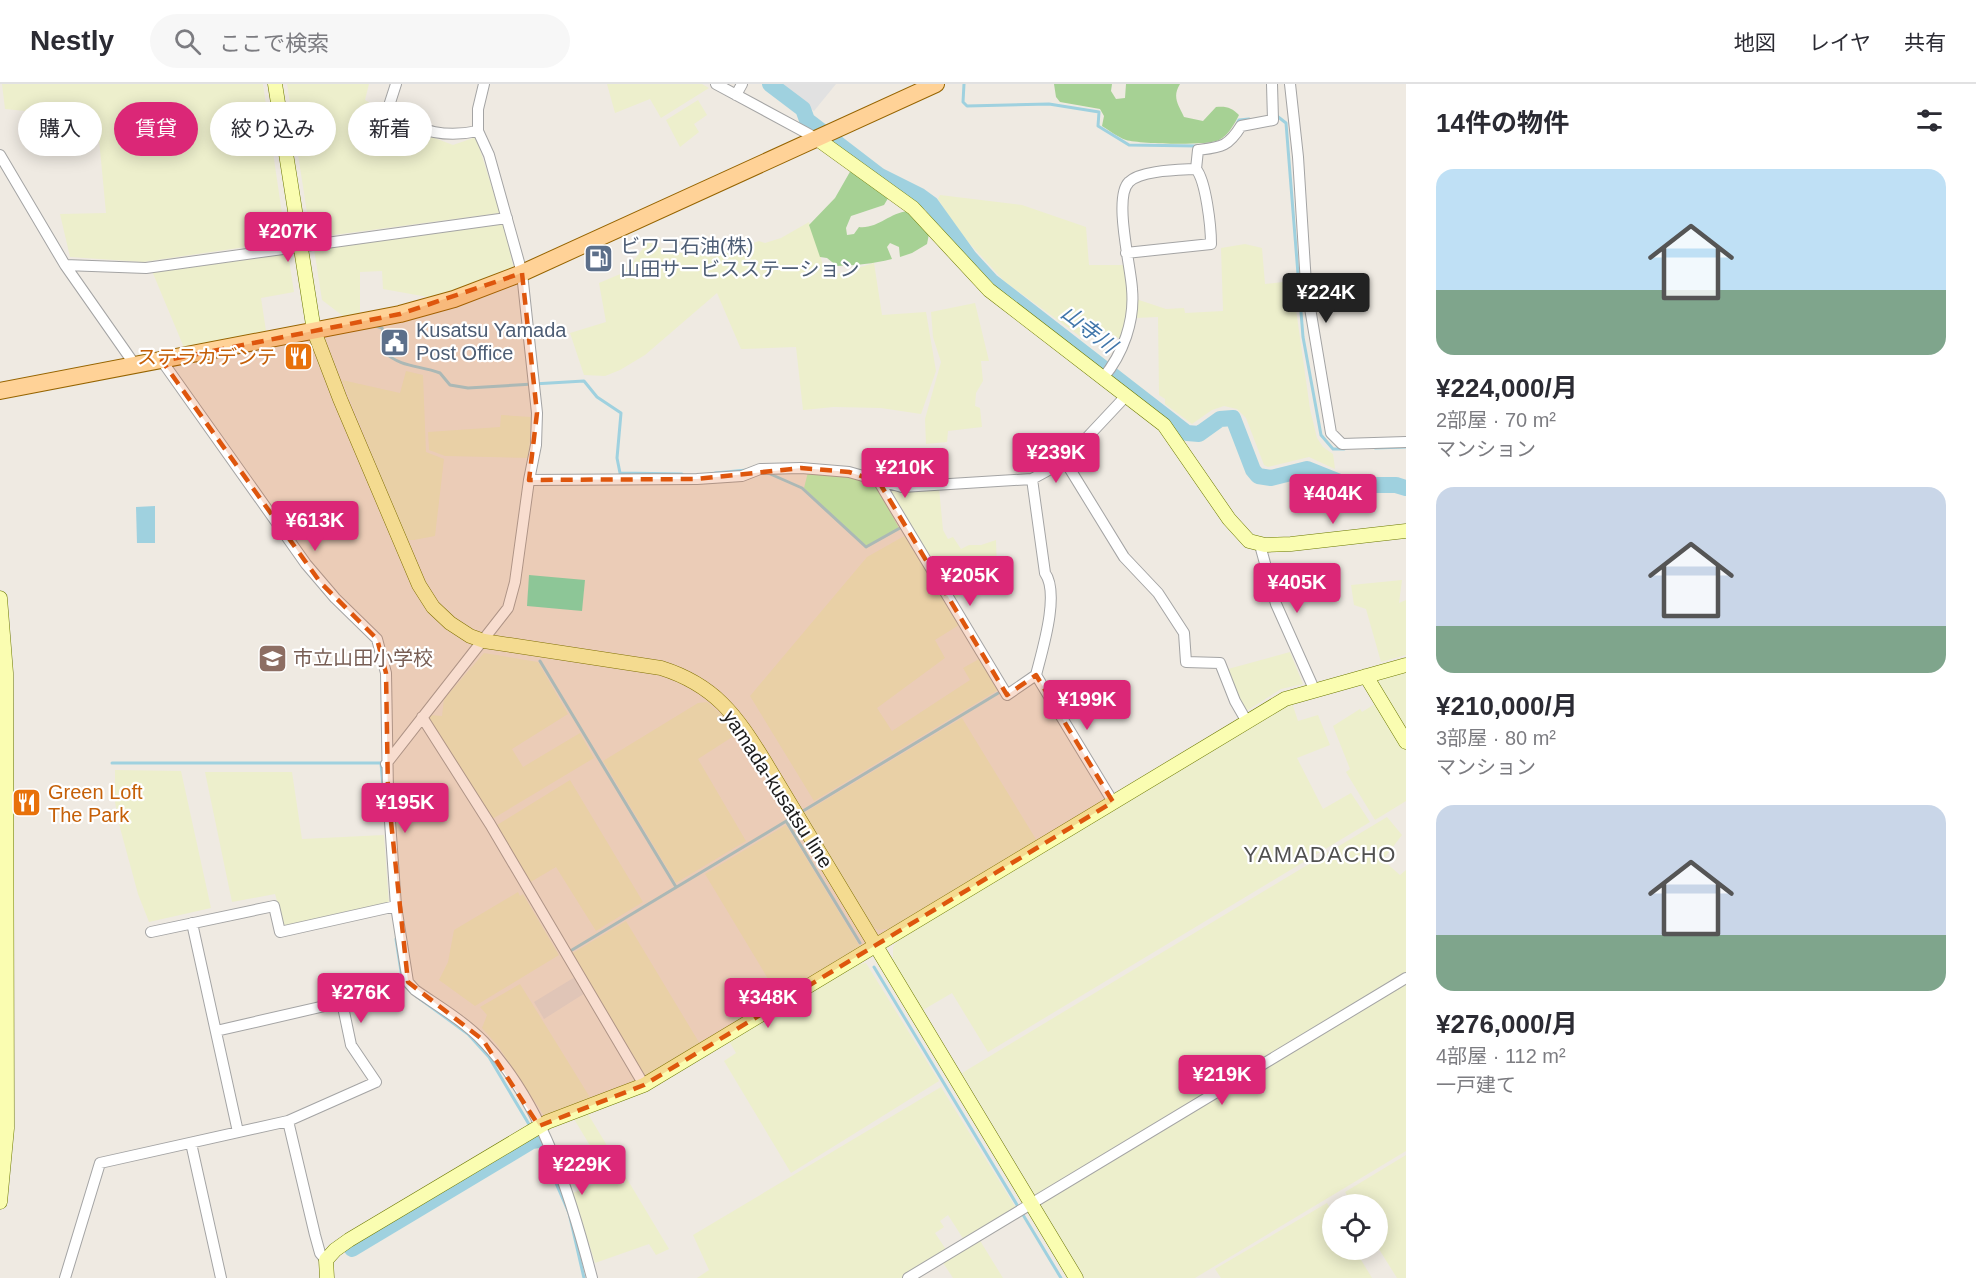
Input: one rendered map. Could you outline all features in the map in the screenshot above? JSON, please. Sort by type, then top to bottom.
[{"type":"main road","points":[[0,391],[400,314],[454,299],[522,273],[936,84]]},
{"type":"street","name":"yamada-kusatsu line","points":[[275,84],[314,331],[340,399],[419,585],[445,618],[470,636],[535,651],[642,664],[688,678],[710,692],[733,714],[876,944],[1024,1208],[1076,1278]]},
{"type":"street","points":[[396,84],[386,115],[425,131],[454,136],[478,131]]},
{"type":"street","points":[[386,765],[504,617],[512,598],[536,445],[537,413],[522,273],[489,155],[478,131],[478,109],[484,84]]},
{"type":"street","points":[[716,84],[816,138],[913,208],[989,290],[1164,425],[1244,537],[1260,545],[1339,540],[1406,531]]},
{"type":"street","points":[[736,95],[742,84]]},
{"type":"street","points":[[1126,253],[1212,243],[1211,210],[1196,168],[1197,150],[1220,147],[1232,141],[1241,126],[1274,120],[1272,84]]},
{"type":"street","points":[[1290,84],[1298,157],[1306,284],[1330,433],[1342,444],[1406,442]]},
{"type":"street","points":[[0,155],[65,265],[135,365]]},
{"type":"street","points":[[1103,378],[1115,363],[1130,324],[1132,290],[1126,253],[1124,191],[1127,183],[1144,175],[1196,168]]},
{"type":"street","points":[[65,265],[146,268],[507,218]]},
{"type":"street","points":[[162,361],[306,564],[335,598],[377,639],[386,673],[386,765],[396,906],[408,982],[414,990],[483,1040],[509,1074],[539,1126],[569,1202],[592,1278]]},
{"type":"street","points":[[529,480],[698,479],[742,476],[760,469],[801,468],[849,472],[902,487],[1032,479],[1065,461],[1125,397]]},
{"type":"street","points":[[1065,461],[1124,557],[1158,593],[1184,633],[1186,662],[1220,663],[1235,701],[1247,722]]},
{"type":"street","points":[[879,482],[1007,694],[1036,675],[1046,632],[1052,584],[1045,573],[1032,479]]},
{"type":"street","points":[[1260,545],[1276,604],[1314,688]]},
{"type":"street","points":[[0,598],[6,673],[7,1128],[0,1202]]},
{"type":"street","points":[[326,1260],[349,1240],[539,1126],[644,1085],[1285,699],[1314,688],[1406,665]]},
{"type":"street","points":[[1036,675],[1113,802]]},
{"type":"street","points":[[1366,676],[1406,742]]},
{"type":"street","points":[[422,717],[490,824],[644,1085]]},
{"type":"street","points":[[151,932],[273,906],[280,932],[396,906]]},
{"type":"street","points":[[192,923],[238,1132]]},
{"type":"street","points":[[908,1278],[1406,978]]},
{"type":"street","points":[[65,1278],[100,1162],[288,1121],[376,1082],[351,1045],[342,1002],[216,1031]]},
{"type":"street","points":[[288,1121],[315,1235],[320,1253],[326,1260],[327,1278]]},
{"type":"street","points":[[191,1143],[221,1278]]},
{"type":"highlighted area","points":[[522,273],[537,413],[529,480],[697,479],[801,468],[849,472],[879,482],[1007,695],[1036,675],[1113,802],[644,1085],[539,1126],[483,1040],[408,982],[388,793],[386,673],[377,639],[320,582],[162,361],[400,314]]},
{"type":"green space","points":[[2,84],[263,84],[266,102],[210,102],[210,156],[274,156],[286,241],[143,262],[70,257],[60,214],[106,213],[101,156],[102,102],[18,102],[18,110],[5,109]]},
{"type":"green space","points":[[287,84],[369,84],[365,100],[368,102],[348,102],[348,156],[432,156],[432,137],[453,145],[476,137],[500,213],[311,238],[298,156],[336,156],[336,102],[290,102]]},
{"type":"green space","points":[[607,84],[702,84],[709,88],[661,118],[650,99],[615,113]]},
{"type":"green space","points":[[1054,84],[1112,84],[1111,91],[1116,99],[1125,98],[1126,84],[1180,84],[1176,97],[1184,117],[1203,121],[1216,107],[1229,108],[1239,115],[1225,136],[1212,142],[1173,144],[1126,140],[1102,126],[1104,116],[1100,109],[1060,102],[1056,97]]},
{"type":"green space","points":[[698,100],[707,115],[694,124],[699,132],[680,147],[666,120]]},
{"type":"green space","points":[[851,170],[879,192],[890,195],[884,205],[851,216],[846,228],[847,235],[854,234],[859,227],[872,226],[908,211],[929,234],[927,244],[900,257],[899,247],[890,243],[887,247],[892,259],[864,264],[837,266],[827,258],[820,257],[809,225],[835,198]]},
{"type":"green space","points":[[940,195],[1022,205],[1086,227],[1089,265],[1124,265],[1129,294],[1122,340],[1094,325],[1085,340],[1004,281],[959,232],[938,199]]},
{"type":"green space","points":[[809,222],[827,277],[874,263],[882,315],[926,312],[936,371],[921,414],[881,408],[834,407],[803,410],[796,347],[741,349],[717,293],[645,355],[605,376],[584,375],[570,333],[606,322],[599,283],[625,272],[648,242],[668,251],[714,257],[759,241],[765,243],[781,238]]},
{"type":"green space","points":[[504,224],[514,269],[439,299],[383,289],[382,271],[360,272],[360,314],[343,316],[322,300],[314,249]]},
{"type":"green space","points":[[1245,244],[1262,248],[1265,284],[1292,281],[1310,409],[1317,438],[1323,447],[1333,454],[1335,469],[1309,457],[1268,467],[1264,465],[1246,418],[1237,409],[1224,406],[1212,410],[1192,424],[1165,404],[1165,399],[1159,395],[1158,317],[1134,318],[1136,299],[1166,309],[1184,308],[1185,313],[1223,311],[1221,248]]},
{"type":"green space","points":[[288,253],[294,292],[261,298],[266,331],[185,350],[152,271]]},
{"type":"green space","points":[[975,303],[989,361],[981,361],[983,381],[976,393],[975,406],[980,408],[982,427],[948,431],[947,442],[926,444],[925,419],[941,362],[933,337],[931,312]]},
{"type":"green space","points":[[406,371],[423,375],[426,452],[444,459],[435,536],[414,540],[407,540],[342,380],[400,393]]},
{"type":"green space","points":[[501,415],[531,417],[529,458],[445,456],[429,450],[428,432],[500,427]]},
{"type":"green space","points":[[808,472],[857,477],[875,484],[899,528],[866,547],[804,488]]},
{"type":"green space","points":[[892,487],[939,488],[943,530],[948,539],[953,537],[961,549],[969,545],[981,545],[996,540],[997,572],[954,599],[888,490]]},
{"type":"green space","points":[[906,535],[959,625],[935,640],[945,658],[877,708],[892,731],[970,680],[963,668],[979,659],[998,690],[814,801],[750,696],[867,557]]},
{"type":"green space","points":[[529,575],[585,580],[582,611],[527,606]]},
{"type":"green space","points":[[1402,580],[1399,603],[1406,600],[1406,655],[1381,662],[1366,609],[1354,605],[1351,585]]},
{"type":"green space","points":[[1290,652],[1303,684],[1281,689],[1245,712],[1228,669]]},
{"type":"green space","points":[[484,653],[538,662],[568,714],[512,749],[523,767],[580,733],[594,758],[494,818],[489,818],[429,719],[430,715],[442,716],[444,699]]},
{"type":"green space","points":[[1406,671],[1406,737],[1373,680]]},
{"type":"green space","points":[[707,702],[723,716],[737,734],[698,759],[746,841],[676,883],[603,761],[698,703]]},
{"type":"green space","points":[[1378,702],[1406,749],[1406,801],[1375,820],[1346,772],[1350,769],[1333,726],[1360,709],[1362,712]]},
{"type":"green space","points":[[1292,703],[1298,721],[1318,715],[1330,745],[1297,758],[1323,809],[1351,793],[1370,822],[988,1052],[952,993],[923,1010],[893,962],[893,947],[901,937]]},
{"type":"green space","points":[[962,718],[1037,841],[894,928],[878,930],[869,924],[804,813]]},
{"type":"green space","points":[[115,770],[181,771],[211,908],[149,922],[138,894],[119,824],[115,802]]},
{"type":"green space","points":[[205,772],[292,772],[302,839],[384,835],[389,904],[285,927],[275,894],[232,902]]},
{"type":"green space","points":[[570,780],[643,902],[596,931],[556,867],[529,883],[496,830],[497,825]]},
{"type":"green space","points":[[1387,817],[1402,835],[1383,860],[1400,875],[1406,870],[1406,974],[1038,1195],[1034,1193],[962,1073]]},
{"type":"green space","points":[[786,825],[860,947],[779,997],[705,874]]},
{"type":"green space","points":[[518,892],[520,896],[523,894],[559,955],[475,1006],[439,980],[448,962],[454,930]]},
{"type":"green space","points":[[626,921],[700,1044],[646,1077],[571,954]]},
{"type":"green space","points":[[866,963],[939,1081],[791,1173],[724,1061],[736,1053],[729,1041],[851,966]]},
{"type":"green space","points":[[1406,982],[1406,1151],[1335,1194],[1322,1194],[1322,1202],[1195,1278],[1085,1278],[1042,1207],[1041,1201]]},
{"type":"green space","points":[[520,984],[591,1099],[545,1117],[498,1046],[482,1028],[487,1015],[480,1007]]},
{"type":"green space","points":[[941,1087],[1016,1208],[964,1240],[948,1215],[940,1221],[944,1227],[935,1233],[947,1251],[903,1278],[697,1278],[709,1270],[693,1235]]},
{"type":"green space","points":[[588,1114],[669,1249],[656,1255],[649,1244],[595,1263],[573,1193],[609,1177],[574,1119]]},
{"type":"green space","points":[[1406,1155],[1406,1278],[1397,1278],[1386,1260],[1388,1260],[1388,1194],[1346,1194],[1345,1192]]},
{"type":"green space","points":[[1322,1206],[1322,1260],[1361,1260],[1372,1278],[1221,1278],[1215,1269]]},
{"type":"green space","points":[[979,1239],[1003,1278],[953,1278],[942,1261]]},
{"type":"shaded area","points":[[776,84],[836,84],[814,111]]},
{"type":"shaded area","points":[[575,977],[585,993],[544,1019],[534,1002]]},
{"type":"water","points":[[155,506],[155,543],[137,543],[136,507]]},
{"type":"waterway","name":"山寺川","points":[[770,84],[803,109],[807,120],[880,176],[931,204],[969,257],[991,281],[1187,433],[1199,434],[1220,419],[1233,418],[1253,470],[1258,476],[1271,478],[1307,469],[1347,485],[1396,485],[1406,488]]},
{"type":"waterway","points":[[964,84],[963,102],[967,106],[1049,104],[1099,112],[1098,126],[1129,145],[1198,146]]},
{"type":"waterway","points":[[1277,116],[1286,123],[1303,337],[1321,435],[1333,449],[1344,449]]},
{"type":"waterway","points":[[1237,124],[1239,120],[1249,119]]},
{"type":"waterway","points":[[376,326],[382,328],[388,348],[384,352],[404,364],[440,373],[450,385],[468,388],[584,381],[597,397],[621,413],[617,458],[620,473],[682,474]]},
{"type":"waterway","points":[[1375,448],[1406,447]]},
{"type":"waterway","points":[[715,473],[747,470]]},
{"type":"waterway","points":[[768,473],[802,488],[866,547],[900,528]]},
{"type":"waterway","points":[[540,661],[676,887]]},
{"type":"waterway","points":[[803,811],[1000,692]]},
{"type":"waterway","points":[[112,763],[381,763],[383,786]]},
{"type":"waterway","points":[[572,950],[788,820]]},
{"type":"waterway","points":[[786,821],[860,943]]},
{"type":"waterway","points":[[396,939],[403,984],[406,987]]},
{"type":"waterway","points":[[874,967],[1061,1278]]},
{"type":"waterway","points":[[416,996],[468,1034],[489,1057],[530,1126]]},
{"type":"waterway","points":[[535,1135],[569,1213],[584,1278]]},
{"type":"waterway","points":[[352,1249],[532,1141],[538,1140]]},
{"type":"place","name":"ビワコ石油(株) 山田サービスステーション","points":[[599,258]]},
{"type":"place","name":"Kusatsu Yamada Post Office","points":[[395,342]]},
{"type":"place","name":"ステラカデンテ","points":[[298,357]]},
{"type":"place","name":"市立山田小学校","points":[[272,658]]},
{"type":"place","name":"Green Loft The Park","points":[[27,803]]},
{"type":"district","name":"YAMADACHO","points":[[1320,854]]}]
